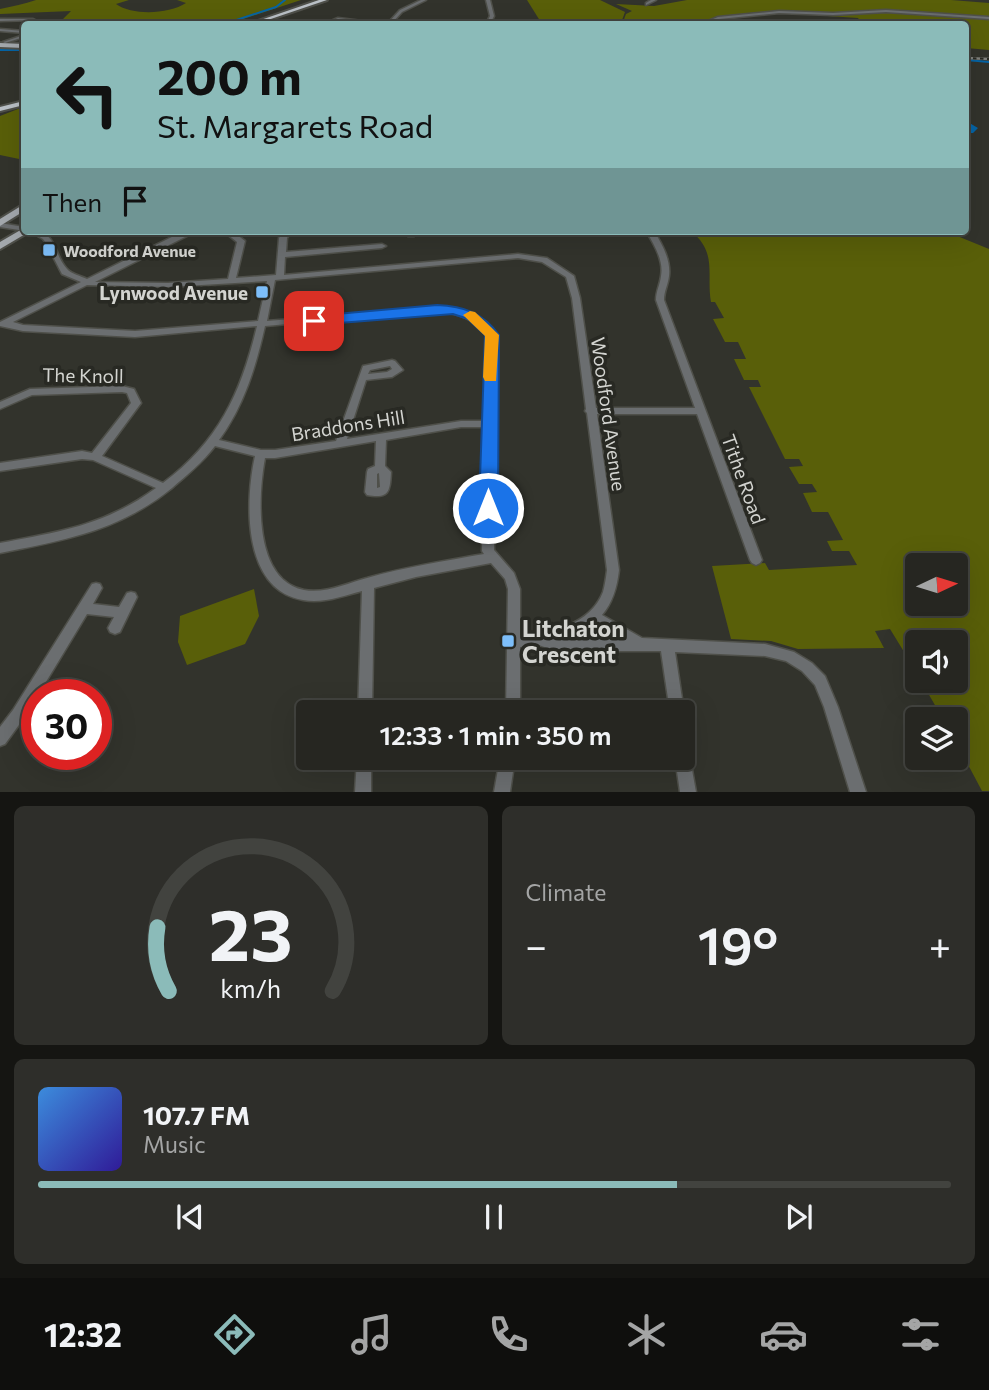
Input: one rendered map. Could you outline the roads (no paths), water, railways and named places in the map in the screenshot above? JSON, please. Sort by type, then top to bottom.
[{"type":"highway","points":[[253,21],[306,0]]},
{"type":"highway","points":[[254,21],[314,0]]},
{"type":"highway","points":[[255,21],[325,0]]},
{"type":"highway","points":[[270,21],[325,0]]},
{"type":"highway","points":[[297,11],[333,0]]},
{"type":"highway","points":[[0,107],[21,102]]},
{"type":"main road","points":[[2,43],[21,44]]},
{"type":"main road","points":[[0,224],[21,214]]},
{"type":"main road","points":[[0,246],[21,232]]},
{"type":"street","points":[[392,21],[401,11],[424,0]]},
{"type":"street","points":[[488,0],[492,16],[490,21]]},
{"type":"street","points":[[647,4],[654,0]]},
{"type":"street","points":[[711,21],[779,12],[833,14],[886,11],[989,18]]},
{"type":"street","points":[[0,20],[33,20]]},
{"type":"street","points":[[11,29],[21,22]]},
{"type":"street","points":[[0,30],[11,29],[21,33]]},
{"type":"street","points":[[2,43],[21,35]]},
{"type":"street","points":[[0,224],[21,229]]},
{"type":"street","points":[[44,235],[50,240],[65,272],[84,282]]},
{"type":"street","points":[[3,324],[183,235]]},
{"type":"street","points":[[231,282],[241,241],[233,235]]},
{"type":"street","points":[[0,548],[83,530],[106,522],[165,488],[202,457],[235,410],[243,391],[282,255],[285,235]]},
{"type":"street","name":"Tithe Road","points":[[652,235],[662,258],[665,275],[659,290],[660,300],[756,560]]},
{"type":"street","points":[[282,255],[382,246]]},
{"type":"street","name":"Woodford Avenue","points":[[84,282],[144,285],[231,282],[505,256],[532,257],[554,264],[573,281],[613,570],[603,605],[593,617]]},
{"type":"street","points":[[3,324],[23,328],[135,334],[437,309],[454,310],[472,316],[492,335],[488,551],[491,558],[510,577],[513,589],[513,700]]},
{"type":"street","points":[[340,444],[362,378]]},
{"type":"street","name":"The Knoll","points":[[0,406],[30,392],[122,388],[131,391],[136,403],[95,457]]},
{"type":"street","points":[[590,411],[700,411]]},
{"type":"street","name":"Braddons Hill","points":[[213,443],[261,454],[461,424],[489,424]]},
{"type":"street","points":[[380,468],[381,437]]},
{"type":"street","points":[[261,454],[253,495],[261,548],[270,573],[278,583],[288,589],[302,595],[320,595],[491,558]]},
{"type":"street","points":[[0,467],[82,455],[95,457],[165,488]]},
{"type":"street","points":[[365,700],[368,583]]},
{"type":"street","points":[[0,739],[18,715],[96,588]]},
{"type":"street","points":[[115,628],[131,597]]},
{"type":"street","points":[[84,608],[123,613]]},
{"type":"street","points":[[514,641],[542,641],[567,634],[593,617],[640,644]]},
{"type":"street","points":[[542,641],[555,645],[640,644],[765,650],[789,656],[807,667],[820,681],[858,792]]},
{"type":"street","points":[[667,646],[675,700]]},
{"type":"street","points":[[363,770],[363,792]]},
{"type":"street","points":[[502,792],[505,770]]},
{"type":"street","points":[[685,770],[688,792]]},
{"type":"waterway","points":[[233,21],[276,7],[285,0]]},
{"type":"waterway","points":[[0,50],[21,50]]},
{"type":"waterway","points":[[969,60],[989,62]]},
{"type":"waterway","points":[[969,125],[975,128],[969,132]]},
{"type":"railway","points":[[969,58],[989,59]]},
{"type":"place","name":"Woodford Avenue","points":[[49,250]]},
{"type":"place","name":"Lynwood Avenue","points":[[262,292]]},
{"type":"place","name":"Litchaton Crescent","points":[[508,641]]}]
